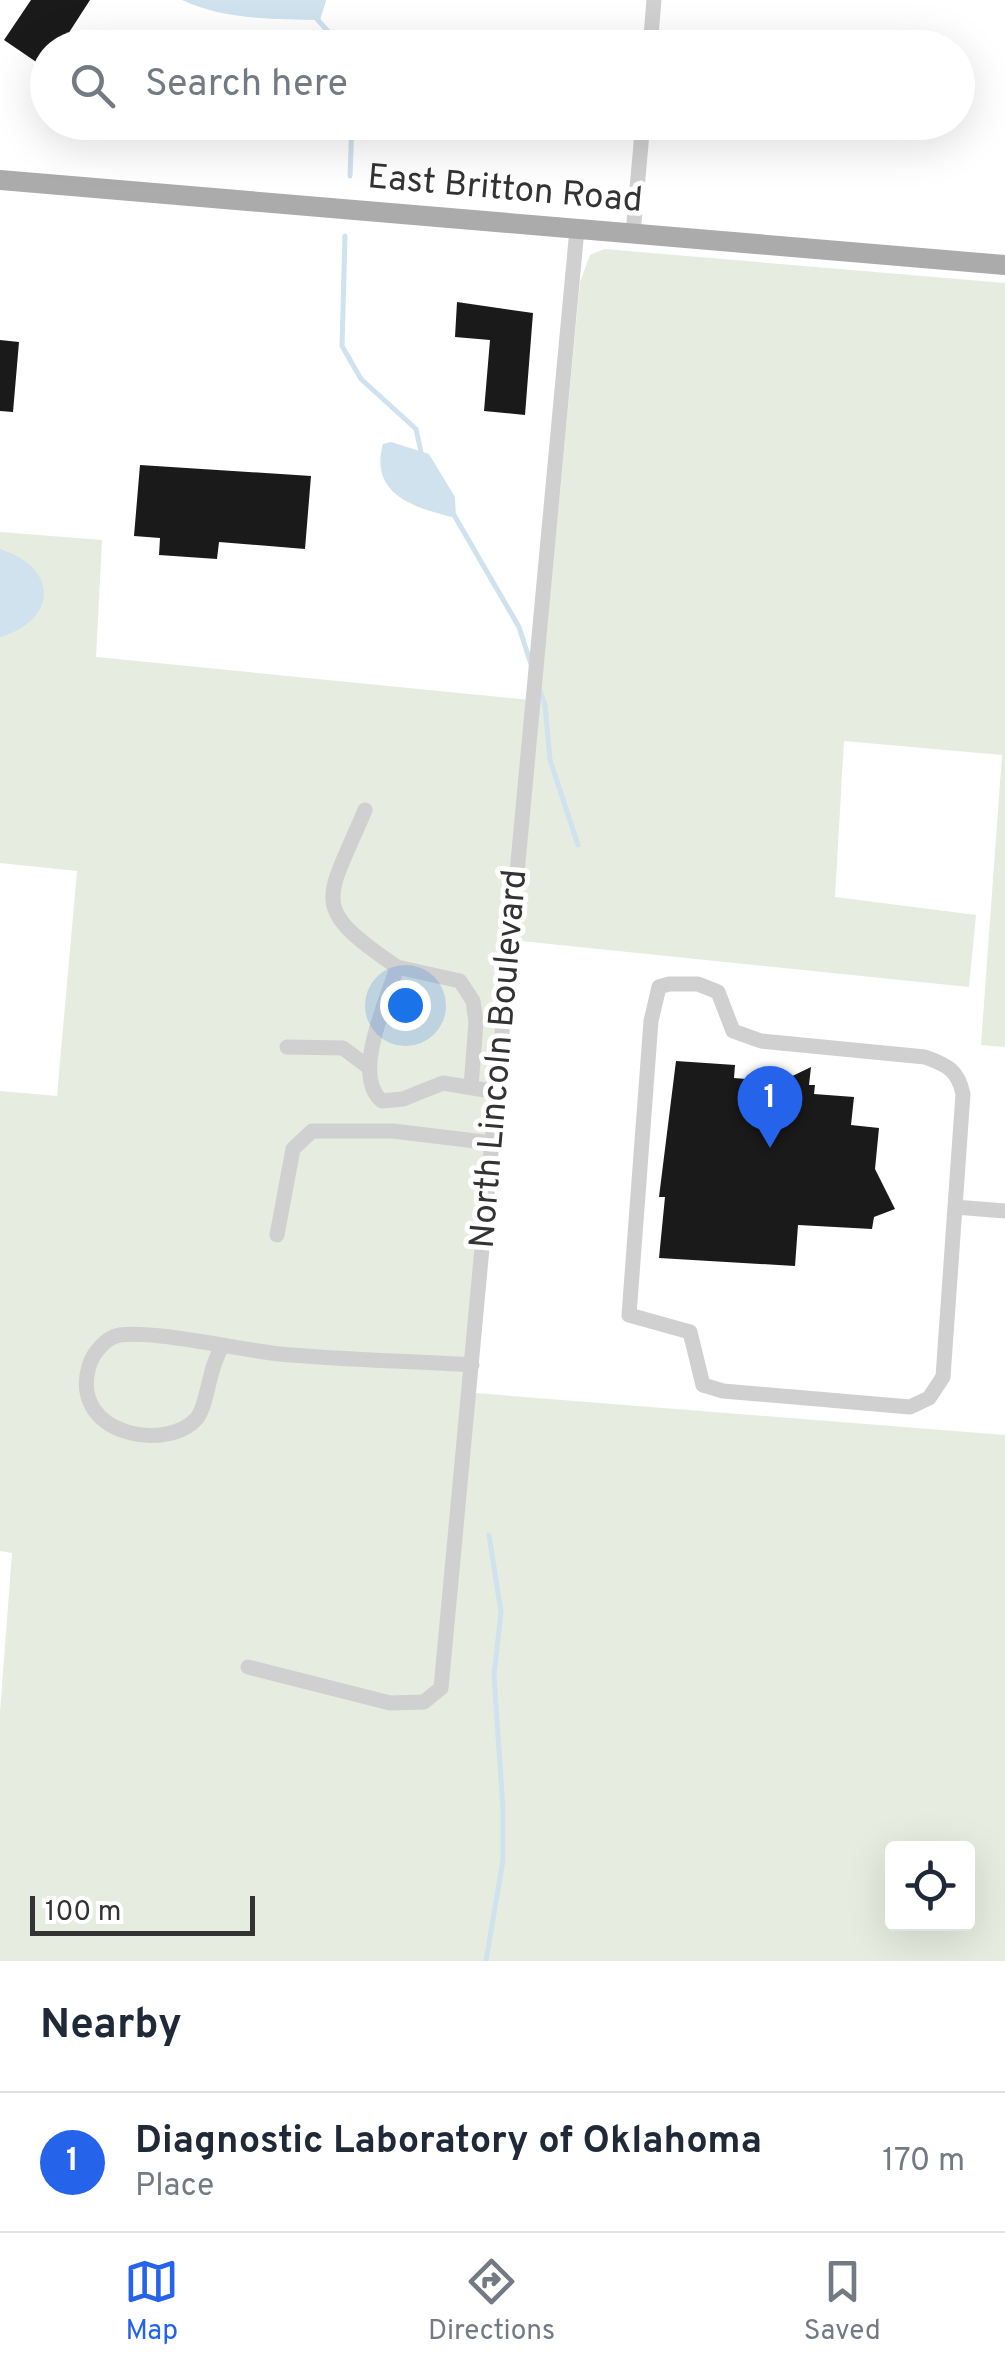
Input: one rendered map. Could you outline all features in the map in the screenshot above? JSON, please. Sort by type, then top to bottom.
[{"type":"main road","name":"East Britton Road","points":[[0,180],[1005,265]]},
{"type":"street","points":[[652,30],[654,0]]},
{"type":"street","points":[[634,234],[642,140]]},
{"type":"street","name":"North Lincoln Boulevard","points":[[248,1668],[390,1703],[424,1702],[441,1688],[578,228]]},
{"type":"street","points":[[365,810],[339,872],[332,909],[341,926],[397,968],[460,980],[473,1001],[471,1087]]},
{"type":"street","points":[[397,968],[367,1066],[369,1084],[382,1101],[403,1098],[443,1083],[497,1092]]},
{"type":"street","points":[[698,984],[718,992],[733,1031],[761,1041],[926,1057],[948,1065],[960,1078],[963,1094],[956,1208],[944,1377],[929,1398],[910,1407],[703,1385],[690,1332],[682,1326],[630,1316],[651,1021],[659,987],[698,984]]},
{"type":"street","points":[[287,1047],[343,1048],[367,1066]]},
{"type":"street","points":[[277,1235],[293,1149],[312,1131],[393,1131],[492,1143]]},
{"type":"street","points":[[956,1208],[1005,1212]]},
{"type":"street","points":[[222,1347],[211,1364],[204,1407],[195,1421],[175,1430],[116,1432],[102,1421],[90,1400],[89,1364],[101,1345],[118,1335],[222,1347],[282,1355],[472,1365]]},
{"type":"shaded area","points":[[604,249],[1005,283],[1005,1047],[981,1045],[1002,755],[844,741],[835,897],[976,915],[969,987],[521,941],[505,951],[462,1392],[1005,1435],[1005,1961],[0,1961],[0,1712],[12,1553],[0,1551],[0,1091],[57,1096],[77,871],[0,863],[0,532],[102,540],[96,657],[540,701],[580,282],[590,255]]},
{"type":"water","points":[[182,0],[326,1],[320,20],[232,15]]},
{"type":"water","points":[[391,442],[429,454],[455,497],[456,518],[413,505],[390,488],[380,462],[383,444]]},
{"type":"water","points":[[0,549],[34,569],[44,595],[32,620],[0,637]]},
{"type":"building","points":[[31,0],[90,0],[71,30],[30,30],[30,58],[4,40]]},
{"type":"building","points":[[457,302],[533,313],[525,415],[484,411],[490,340],[455,337]]},
{"type":"building","points":[[0,340],[19,342],[13,412],[0,411]]},
{"type":"building","points":[[140,465],[311,476],[305,549],[219,542],[217,559],[159,555],[160,538],[134,536]]},
{"type":"building","points":[[676,1061],[735,1065],[734,1078],[780,1082],[811,1067],[809,1085],[815,1085],[814,1094],[854,1097],[851,1125],[879,1128],[875,1169],[895,1209],[874,1217],[872,1229],[798,1225],[795,1266],[659,1258],[665,1197],[659,1197]]},
{"type":"waterway","points":[[316,18],[327,30]]},
{"type":"waterway","points":[[350,176],[351,140]]},
{"type":"waterway","points":[[345,236],[342,346],[361,379],[416,429],[421,452]]},
{"type":"waterway","points":[[454,515],[519,627],[531,664]]},
{"type":"waterway","points":[[539,689],[545,705],[550,760],[578,845]]},
{"type":"waterway","points":[[486,1961],[503,1860],[494,1676],[501,1612],[489,1535]]},
{"type":"place","name":"Diagnostic Laboratory of Oklahoma","points":[[770,1148]]}]
